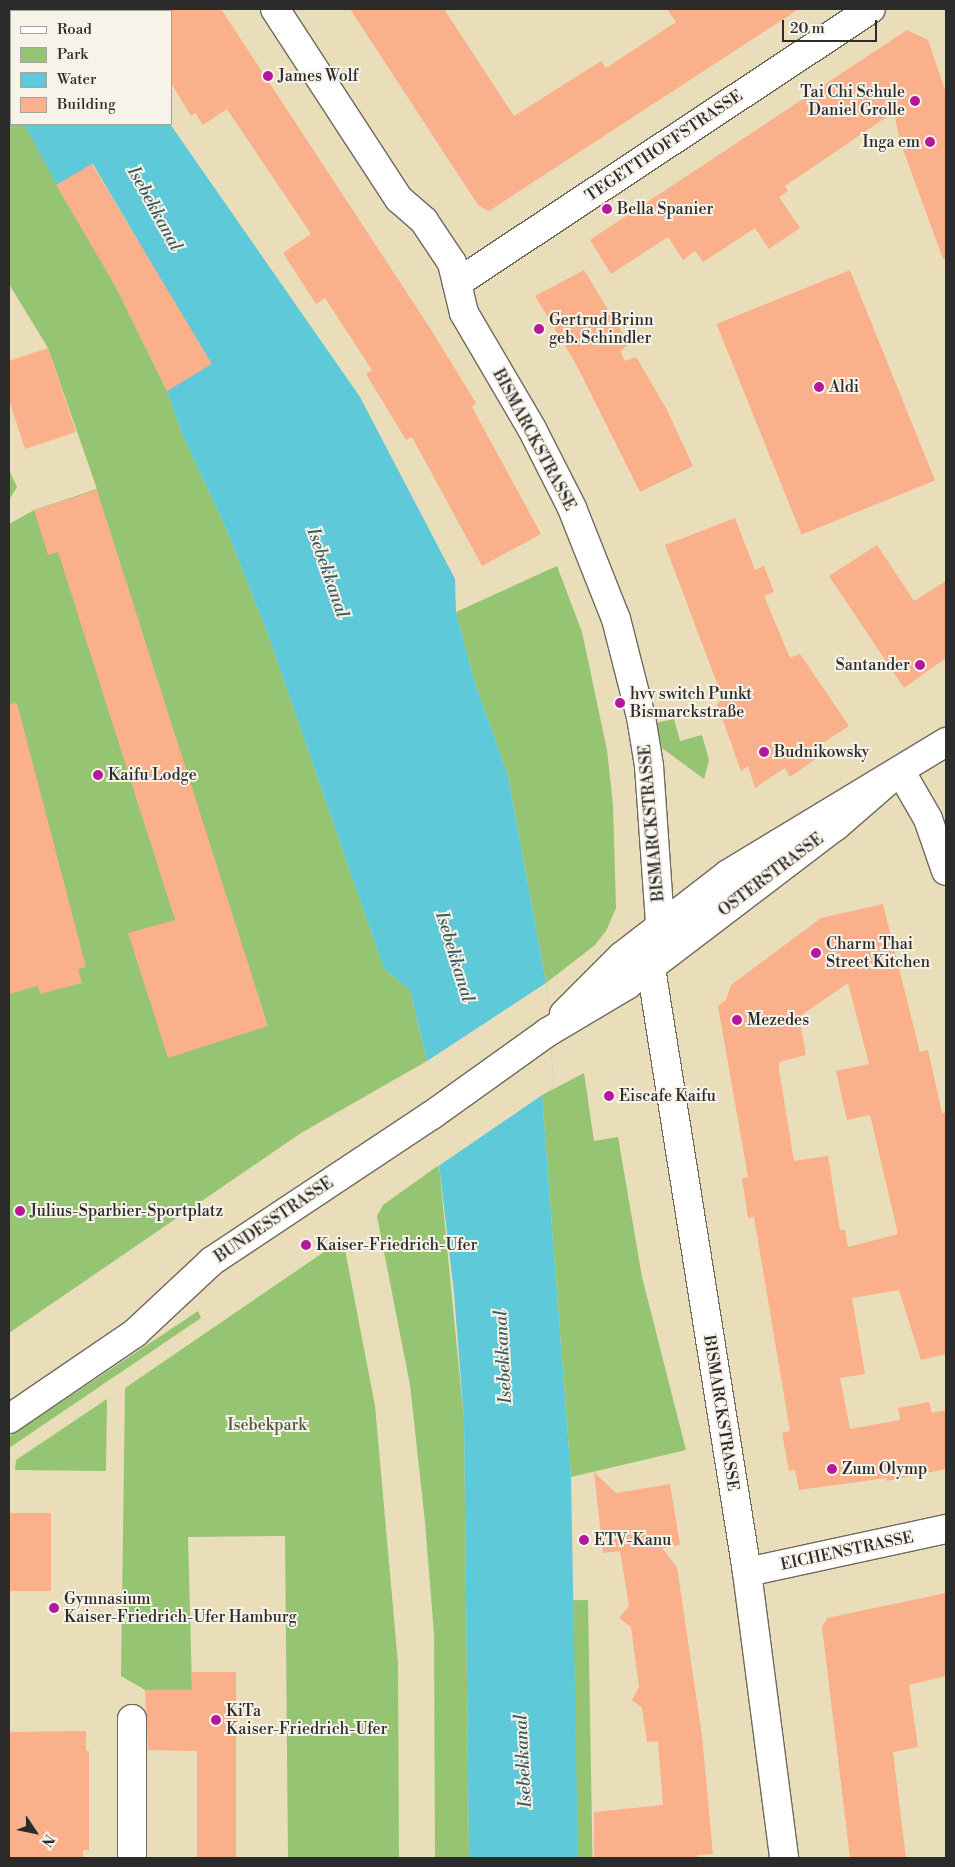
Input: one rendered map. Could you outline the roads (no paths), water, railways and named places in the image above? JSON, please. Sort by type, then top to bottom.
[{"type":"street","name":"BISMARCKSTRASSE","points":[[275,9],[398,199],[424,221],[452,263],[464,313],[532,429],[572,508],[622,637],[642,717],[649,766],[660,925]]},
{"type":"street","name":"TEGETTHOFFSTRASSE","points":[[457,283],[871,9]]},
{"type":"street","name":"OSTERSTRASSE","points":[[660,925],[760,852],[895,776],[946,742]]},
{"type":"street","name":"OSTERSTRASSE","points":[[650,968],[836,826],[895,776]]},
{"type":"street","points":[[895,776],[928,819],[946,870]]},
{"type":"street","name":"BUNDESSTRASSE","points":[[548,1032],[622,956],[660,925]]},
{"type":"street","name":"BISMARCKSTRASSE","points":[[650,968],[747,1572],[784,1858]]},
{"type":"street","name":"BUNDESSTRASSE","points":[[9,1419],[135,1333],[212,1261],[387,1145],[548,1032],[611,997],[650,968]]},
{"type":"street","name":"EICHENSTRASSE","points":[[747,1572],[946,1529]]},
{"type":"street","points":[[132,1719],[132,1858]]},
{"type":"water","points":[[9,9],[50,10],[10,10],[10,54]]},
{"type":"water","name":"Isebekkanal","points":[[25,125],[171,125],[360,397],[455,579],[456,612],[474,680],[508,776],[546,983],[554,1087],[542,1095],[571,1477],[578,1858],[469,1858],[464,1420],[454,1293],[427,1061],[410,990],[384,969],[266,629],[225,526],[182,434],[167,391],[154,268],[93,164],[57,185]]},
{"type":"place","name":"James Wolf","points":[[268,76]]},
{"type":"place","name":"Tai Chi Schule Daniel Grolle","points":[[915,101]]},
{"type":"place","name":"Inga em","points":[[930,142]]},
{"type":"place","name":"Bella Spanier","points":[[607,209]]},
{"type":"place","name":"Gertrud Brinn geb. Schindler","points":[[539,329]]},
{"type":"place","name":"Aldi","points":[[819,387]]},
{"type":"place","name":"Santander","points":[[920,665]]},
{"type":"place","name":"hvv switch Punkt Bismarckstraße","points":[[620,703]]},
{"type":"place","name":"Budnikowsky","points":[[764,752]]},
{"type":"place","name":"Kaifu Lodge","points":[[98,775]]},
{"type":"place","name":"Charm Thai Street Kitchen","points":[[816,953]]},
{"type":"place","name":"Mezedes","points":[[737,1020]]},
{"type":"place","name":"Eiscafe Kaifu","points":[[609,1096]]},
{"type":"place","name":"Julius-Sparbier-Sportplatz","points":[[20,1211]]},
{"type":"place","name":"Kaiser-Friedrich-Ufer","points":[[306,1245]]},
{"type":"place","name":"Zum Olymp","points":[[832,1469]]},
{"type":"place","name":"ETV-Kanu","points":[[584,1540]]},
{"type":"place","name":"Gymnasium Kaiser-Friedrich-Ufer Hamburg","points":[[54,1608]]},
{"type":"place","name":"KiTa Kaiser-Friedrich-Ufer","points":[[216,1720]]},
{"type":"park label","name":"Isebekpark","points":[[267,1425]]}]
